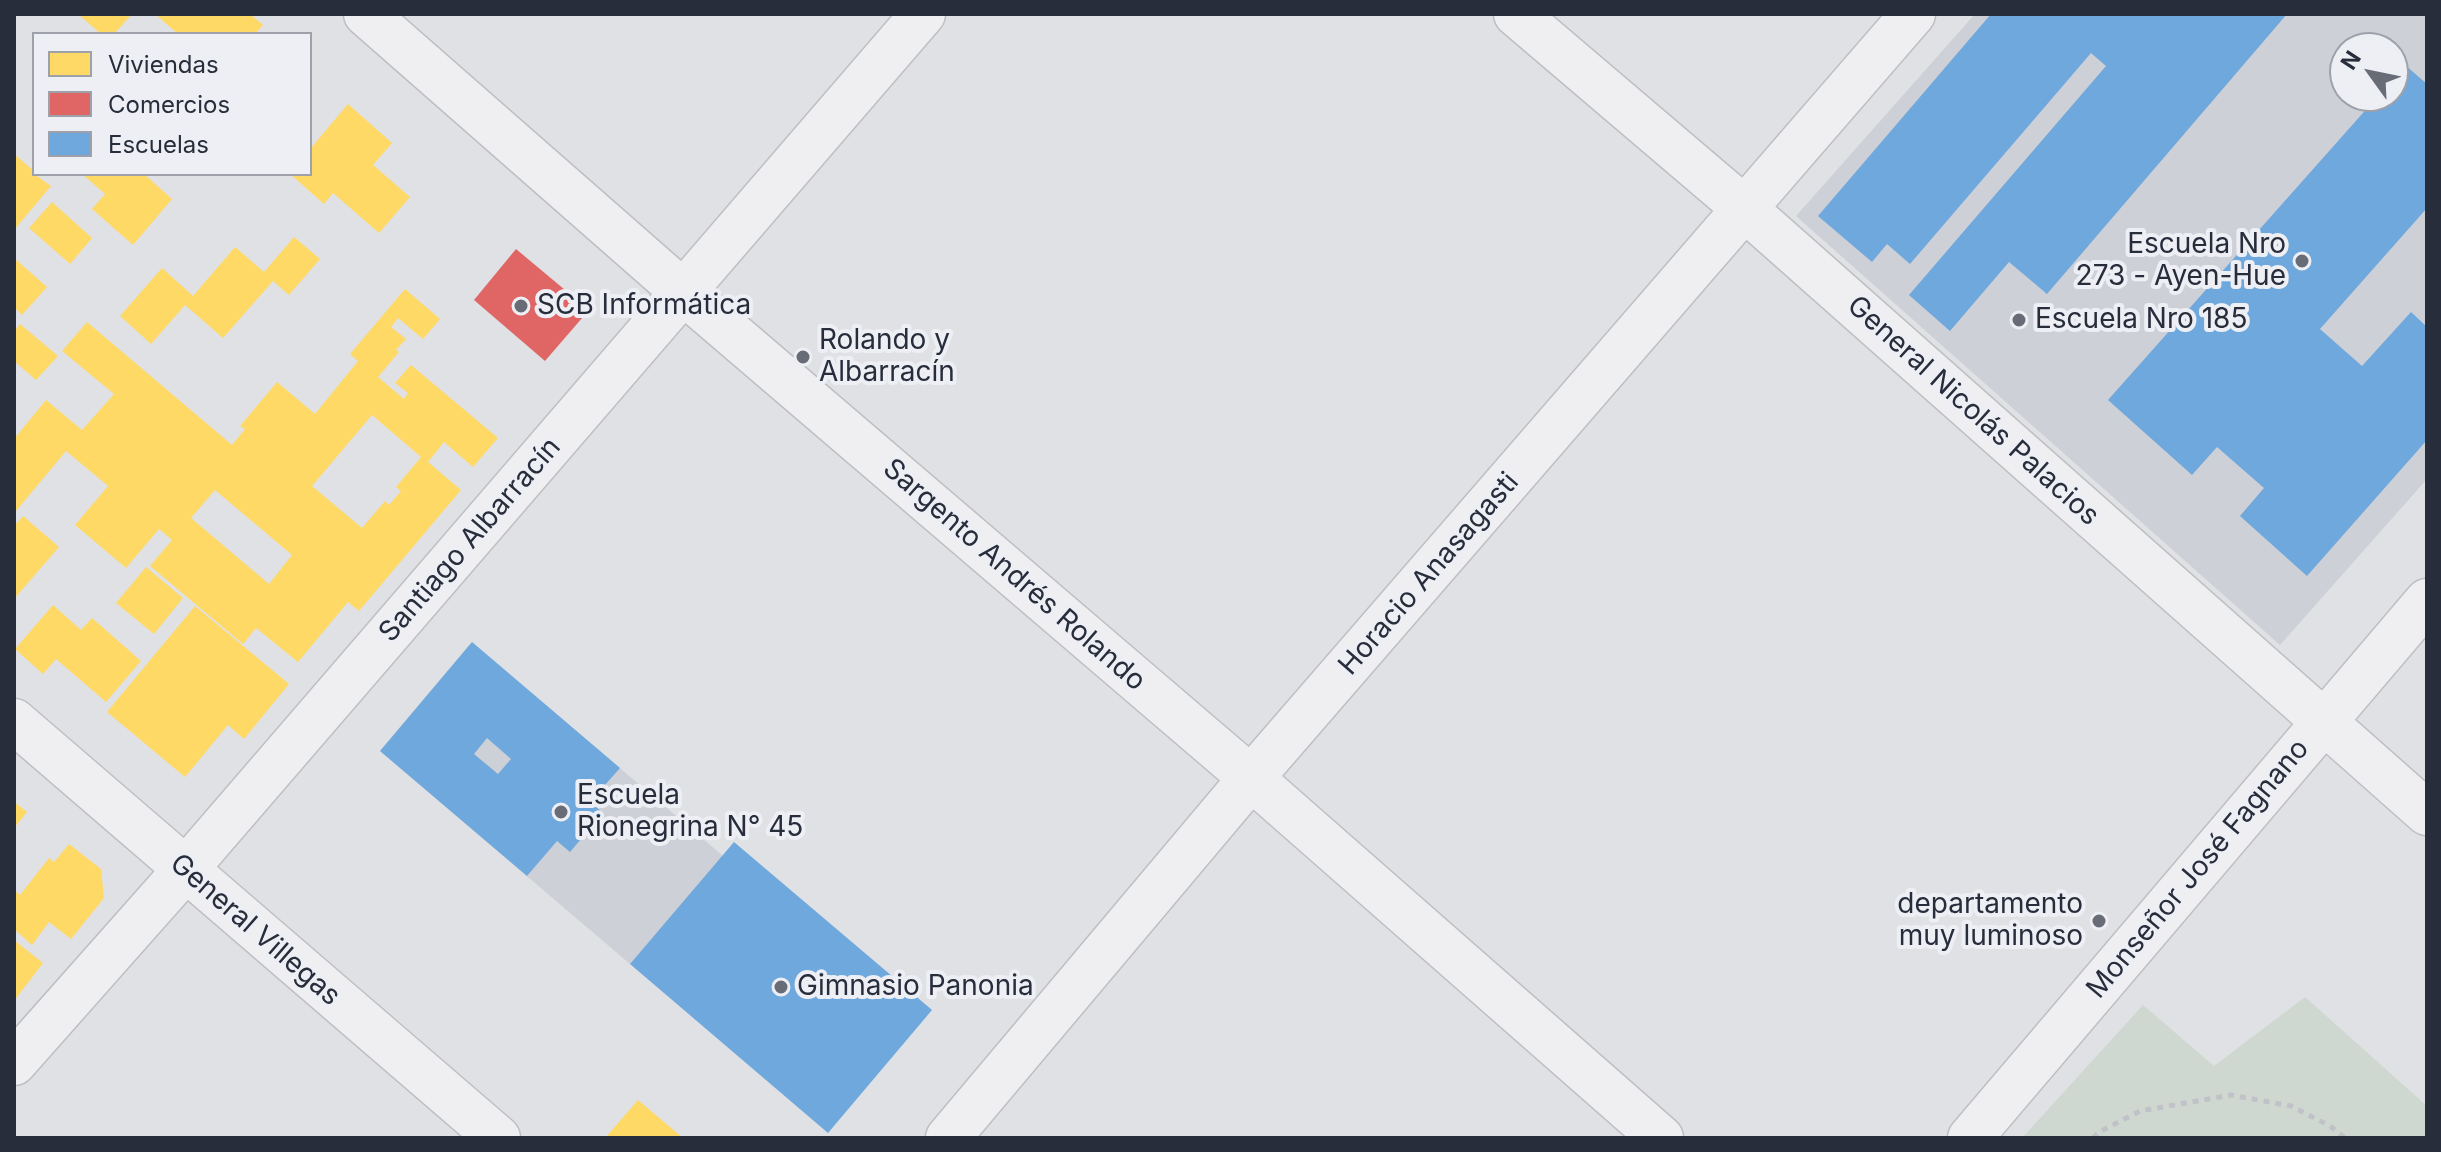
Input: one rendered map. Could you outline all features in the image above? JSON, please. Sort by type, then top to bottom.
[{"type":"street","name":"Sargento Andrés Rolando","points":[[366,14],[683,292],[1251,778],[1661,1138]]},
{"type":"street","name":"Santiago Albarracín","points":[[14,1063],[185,870],[923,14]]},
{"type":"street","name":"General Nicolás Palacios","points":[[1516,14],[1745,209],[2427,813]]},
{"type":"street","name":"Horacio Anasagasti","points":[[948,1138],[1251,778],[1913,14]]},
{"type":"street","name":"Monseñor José Fagnano","points":[[1970,1138],[2427,601]]},
{"type":"street","name":"General Villegas","points":[[14,721],[498,1138]]},
{"type":"path","points":[[2093,1138],[2140,1111],[2231,1095],[2291,1106],[2330,1126],[2345,1138]]},
{"type":"shaded area","points":[[1975,14],[2427,14],[2427,479],[2280,645],[1796,216]]},
{"type":"shaded area","name":"Escuela Rionegrina N° 45","points":[[472,642],[723,856],[630,964],[380,751]]},
{"type":"shaded area","points":[[2305,997],[2427,1106],[2427,1138],[2022,1138],[2143,1005],[2214,1066]]},
{"type":"building: Viviendas","points":[[78,14],[132,14],[116,32],[99,32]]},
{"type":"building: Viviendas","points":[[155,14],[250,14],[263,25],[257,32],[176,32]]},
{"type":"building: Viviendas","points":[[348,104],[392,143],[373,165],[410,197],[379,233],[333,193],[324,204],[292,176],[312,176],[312,147]]},
{"type":"building: Viviendas","points":[[14,154],[32,169],[32,176],[51,186],[14,230]]},
{"type":"building: Viviendas","points":[[84,176],[146,176],[172,199],[133,245],[92,209],[105,194]]},
{"type":"building: Viviendas","points":[[52,202],[92,238],[70,264],[29,228]]},
{"type":"building: Viviendas","points":[[294,237],[320,259],[289,295],[273,281],[223,338],[185,305],[151,344],[120,316],[162,268],[193,296],[235,247],[264,272]]},
{"type":"building: Viviendas","points":[[14,258],[47,287],[22,315],[14,307]]},
{"type":"building: Viviendas","points":[[405,289],[440,319],[423,339],[398,318],[391,327],[406,339],[378,377],[404,399],[408,393],[395,383],[411,365],[498,438],[473,467],[444,442],[428,462],[461,490],[359,611],[348,602],[298,662],[256,628],[243,644],[150,566],[172,540],[159,529],[126,568],[75,525],[108,486],[66,451],[16,511],[14,509],[14,439],[46,400],[82,430],[114,394],[62,351],[87,322],[232,445],[245,429],[240,426],[277,382],[315,414],[358,361],[350,354]],"holes":[[[372,415],[421,457],[396,487],[401,491],[389,505],[385,501],[362,528],[312,486]],[[215,490],[292,555],[269,584],[191,518]]]},
{"type":"building: Viviendas","points":[[20,324],[58,356],[36,380],[14,361],[14,331]]},
{"type":"building: Viviendas","points":[[23,516],[59,547],[14,599],[14,526]]},
{"type":"building: Viviendas","points":[[146,567],[183,598],[154,634],[116,603]]},
{"type":"building: Viviendas","points":[[53,605],[81,630],[92,618],[141,661],[106,702],[56,659],[43,674],[15,649]]},
{"type":"building: Viviendas","points":[[195,606],[289,684],[244,739],[228,725],[185,777],[107,712]]},
{"type":"building: Viviendas","points":[[14,802],[27,812],[14,828]]},
{"type":"building: Viviendas","points":[[69,844],[101,869],[104,898],[71,939],[49,922],[32,945],[14,929],[14,890],[20,895],[49,858],[54,862]]},
{"type":"building: Viviendas","points":[[14,940],[43,963],[14,1001]]},
{"type":"building: Viviendas","points":[[638,1100],[683,1138],[605,1138]]},
{"type":"building: Comercios","points":[[516,249],[589,310],[545,361],[474,300]]},
{"type":"building: Escuelas","points":[[1991,14],[2287,14],[2047,294],[2009,262],[1950,331],[1909,295],[2106,66],[2091,53],[1910,264],[1887,244],[1872,262],[1818,216]]},
{"type":"building: Escuelas","points":[[2409,68],[2427,84],[2427,208],[2320,329],[2362,366],[2411,312],[2427,327],[2427,440],[2307,576],[2240,516],[2264,488],[2217,447],[2192,475],[2108,400],[2364,112],[2409,112]]},
{"type":"building: Escuelas","points":[[472,642],[620,768],[590,802],[603,813],[570,852],[557,841],[527,876],[380,751]],"holes":[[[487,738],[511,759],[498,774],[474,754]]]},
{"type":"building: Escuelas","name":"Gimnasio Panonia","points":[[734,842],[932,1010],[828,1133],[630,964]]},
{"type":"place","name":"Escuela Nro 273 - Ayen-Hue","points":[[2302,261]]},
{"type":"place","name":"SCB Informática","points":[[521,306]]},
{"type":"place","name":"Escuela Nro 185","points":[[2019,320]]},
{"type":"place","name":"Rolando y Albarracín","points":[[803,357]]},
{"type":"place","name":"Escuela Rionegrina N° 45","points":[[561,812]]},
{"type":"place","name":"departamento muy luminoso","points":[[2099,921]]},
{"type":"place","name":"Gimnasio Panonia","points":[[781,987]]}]
